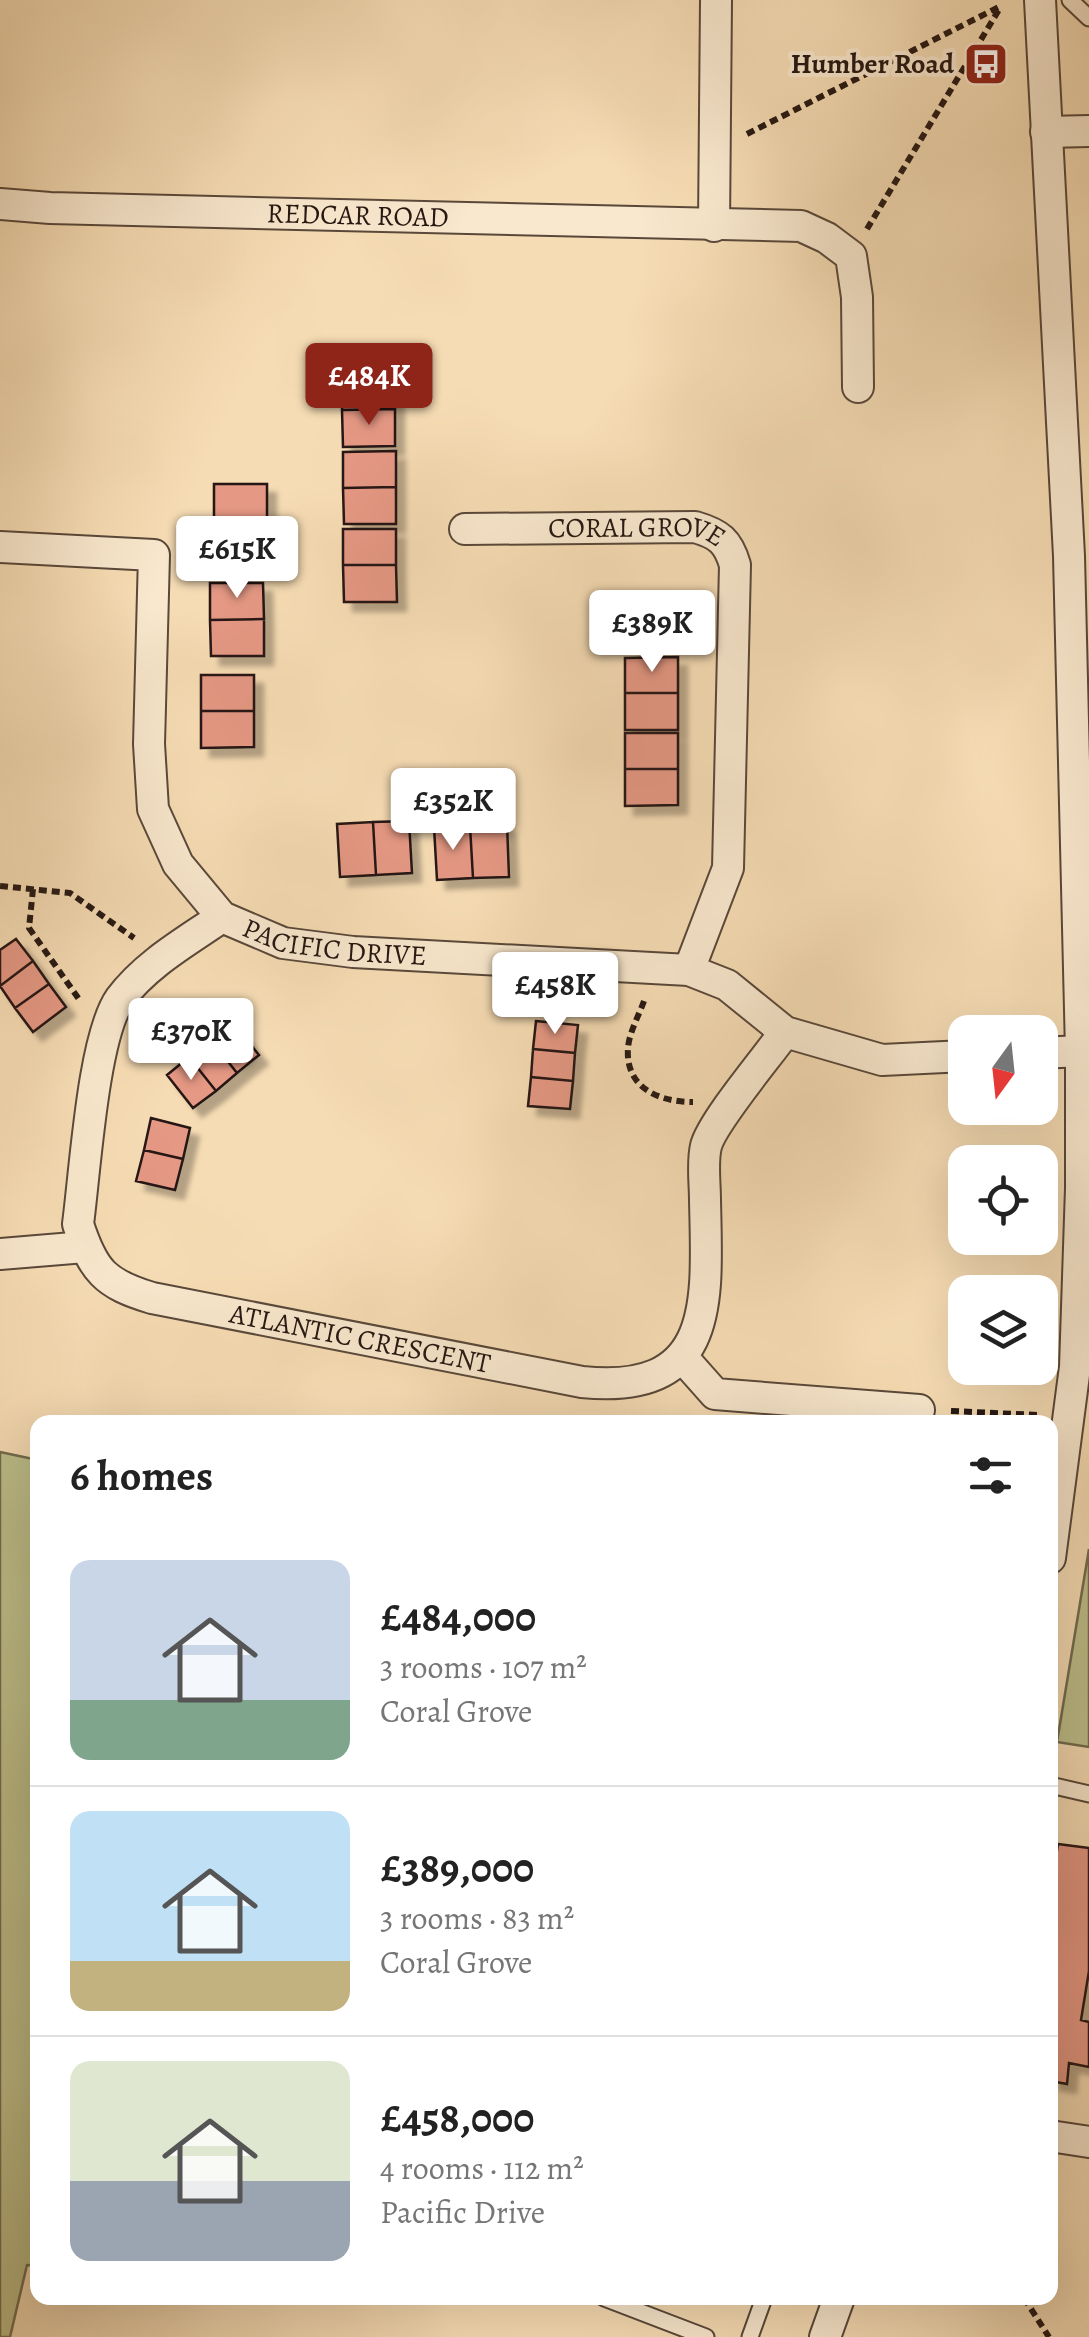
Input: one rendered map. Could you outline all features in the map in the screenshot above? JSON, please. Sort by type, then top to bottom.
[{"type":"street","points":[[714,226],[716,0]]},
{"type":"street","points":[[1040,0],[1083,813],[1081,1188],[1070,1416],[1058,1501]]},
{"type":"street","points":[[1046,132],[1089,132]]},
{"type":"street","name":"REDCAR ROAD","points":[[0,204],[801,226],[827,238],[851,256]]},
{"type":"street","points":[[851,256],[857,298],[858,387]]},
{"type":"street","name":"CORAL GROVE","points":[[465,529],[696,528],[717,533],[730,548],[735,565],[728,868],[690,970]]},
{"type":"street","name":"PACIFIC DRIVE","points":[[0,547],[154,555],[149,744],[153,809],[178,864],[222,918],[283,943],[353,952],[690,970],[727,985],[785,1032],[882,1060],[948,1057]]},
{"type":"street","points":[[0,1254],[86,1247],[78,1224],[103,1034],[120,999],[157,961],[222,918]]},
{"type":"street","points":[[785,1032],[706,1144],[706,1265],[694,1339],[682,1358],[715,1394],[920,1410]]},
{"type":"street","points":[[1058,1052],[1081,1051]]},
{"type":"street","name":"ATLANTIC CRESCENT","points":[[86,1247],[100,1271],[120,1288],[152,1298],[582,1382],[614,1385],[665,1371],[682,1358]]},
{"type":"street","points":[[1058,2137],[1089,2142]]},
{"type":"street","points":[[825,2337],[836,2305]]},
{"type":"lane","points":[[1070,0],[1089,18]]},
{"type":"lane","points":[[1058,1787],[1089,1794]]},
{"type":"lane","points":[[622,2305],[706,2337]]},
{"type":"lane","points":[[750,2337],[761,2305]]},
{"type":"path","points":[[715,150],[1004,3]]},
{"type":"path","points":[[851,256],[1004,3]]},
{"type":"path","points":[[0,886],[70,893],[137,940],[157,961]]},
{"type":"path","points":[[33,890],[29,928],[103,1034]]},
{"type":"path","points":[[654,970],[628,1048],[634,1079],[652,1096],[671,1101],[738,1096]]},
{"type":"path","points":[[920,1410],[1045,1415]]},
{"type":"path","points":[[1058,1416],[1070,1416]]},
{"type":"path","points":[[1029,2305],[1050,2337]]},
{"type":"green space","points":[[0,1452],[30,1458],[30,2265],[10,2337],[0,2337]]},
{"type":"green space","points":[[1089,1549],[1089,1747],[1058,1742]]},
{"type":"building","points":[[342,374],[395,374],[395,409],[342,410]]},
{"type":"building","points":[[395,409],[395,446],[343,447],[342,410]]},
{"type":"building","points":[[396,451],[396,487],[343,488],[343,452]]},
{"type":"building","points":[[214,484],[267,484],[267,520],[214,520]]},
{"type":"building","points":[[396,487],[396,524],[344,524],[343,488]]},
{"type":"building","points":[[214,520],[267,520],[267,556],[214,557]]},
{"type":"building","points":[[343,529],[396,529],[396,565],[343,565]]},
{"type":"building","points":[[343,565],[396,565],[397,602],[344,602]]},
{"type":"building","points":[[210,583],[263,583],[264,619],[210,620]]},
{"type":"building","points":[[264,619],[264,656],[211,656],[210,620]]},
{"type":"building","points":[[678,657],[678,693],[625,693],[625,658]]},
{"type":"building","points":[[201,675],[254,675],[254,711],[201,711]]},
{"type":"building","points":[[625,693],[678,693],[678,730],[625,730]]},
{"type":"building","points":[[201,711],[254,711],[254,747],[201,748]]},
{"type":"building","points":[[625,733],[678,733],[678,769],[625,769]]},
{"type":"building","points":[[625,769],[678,769],[678,805],[625,806]]},
{"type":"building","points":[[409,821],[412,873],[376,875],[373,822]]},
{"type":"building","points":[[373,822],[376,875],[340,877],[337,824]]},
{"type":"building","points":[[507,824],[509,877],[473,878],[470,826]]},
{"type":"building","points":[[470,826],[473,878],[437,880],[434,827]]},
{"type":"building","points":[[16,939],[33,961],[0,986],[0,950]]},
{"type":"building","points":[[33,961],[49,984],[15,1008],[0,986]]},
{"type":"building","points":[[49,984],[66,1007],[33,1032],[15,1008]]},
{"type":"building","points":[[536,1021],[578,1025],[575,1053],[533,1049]]},
{"type":"building","points":[[233,1023],[259,1055],[237,1073],[211,1040]]},
{"type":"building","points":[[211,1040],[237,1073],[216,1091],[189,1057]]},
{"type":"building","points":[[533,1049],[575,1053],[573,1081],[531,1077]]},
{"type":"building","points":[[189,1057],[216,1091],[193,1108],[167,1075]]},
{"type":"building","points":[[531,1077],[573,1081],[570,1109],[528,1106]]},
{"type":"building","points":[[151,1118],[190,1128],[183,1159],[144,1150]]},
{"type":"building","points":[[144,1150],[183,1159],[175,1190],[136,1181]]},
{"type":"building","points":[[1058,1844],[1089,1848],[1089,1971],[1081,2020],[1089,2022],[1089,2067],[1069,2063],[1067,2084],[1058,2082]]},
{"type":"place","name":"Humber Road","points":[[986,64]]}]
